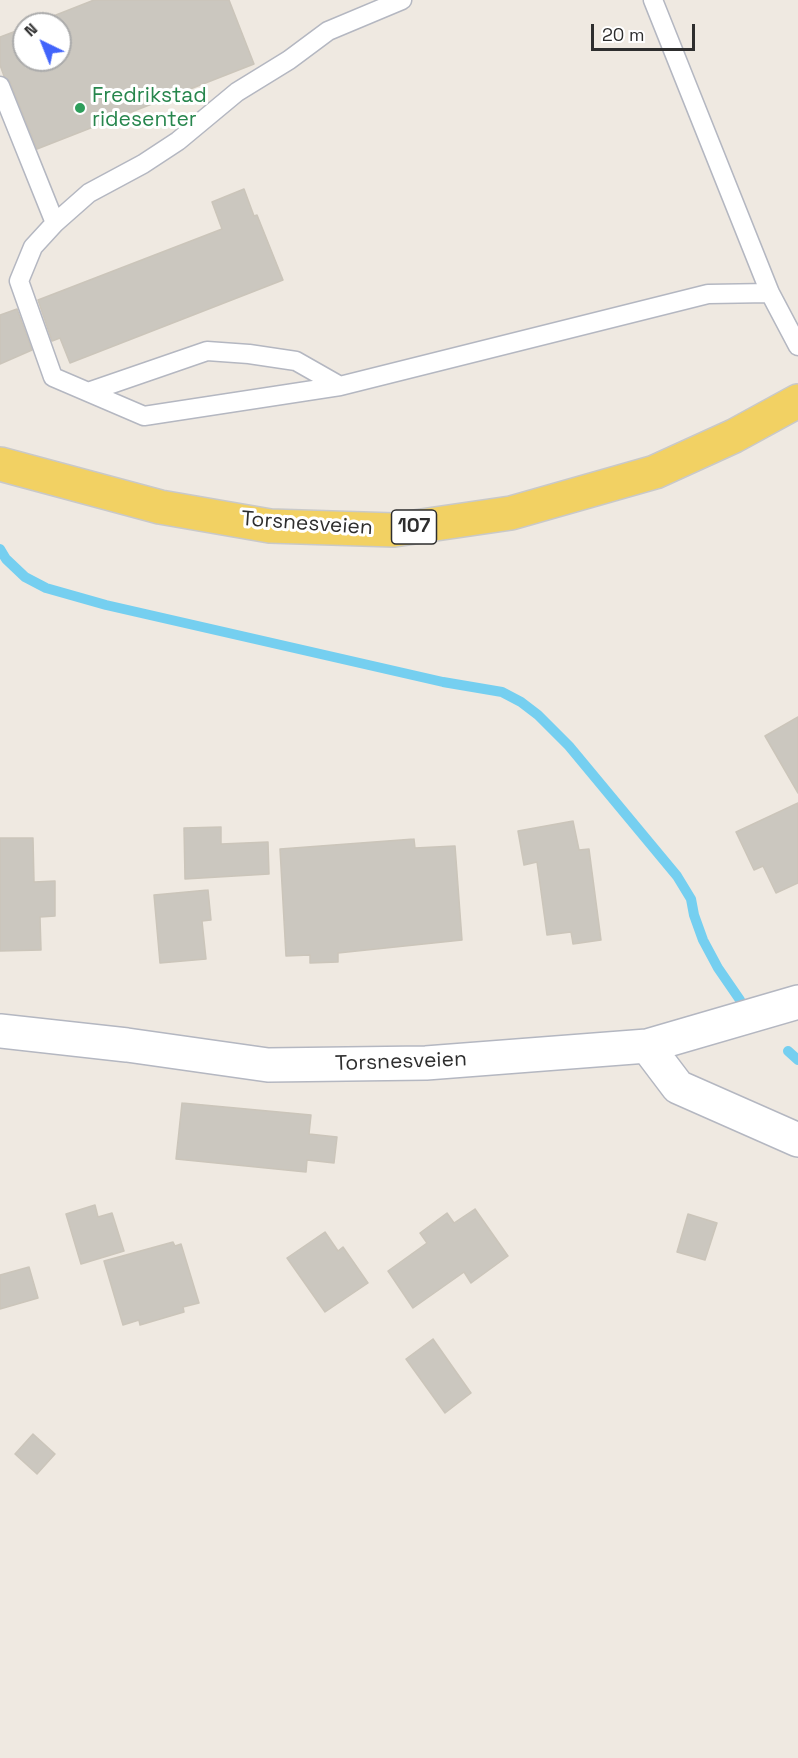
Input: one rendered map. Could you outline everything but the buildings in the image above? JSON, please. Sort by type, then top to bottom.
[{"type":"main road","name":"Torsnesveien","points":[[7,467],[160,507],[270,526],[394,530],[510,513],[655,472],[734,436],[798,401]]},
{"type":"street","name":"Torsnesveien","points":[[0,1031],[127,1045],[268,1065],[426,1063],[647,1046],[798,1002]]},
{"type":"street","points":[[647,1046],[678,1087],[798,1140]]},
{"type":"lane","points":[[402,0],[328,31],[290,60],[237,92],[178,141],[143,164],[89,193],[55,223],[33,247],[19,281],[53,377],[144,416],[340,386],[708,294],[770,293]]},
{"type":"lane","points":[[653,0],[770,293],[798,346]]},
{"type":"lane","points":[[0,86],[55,223]]},
{"type":"lane","points":[[88,392],[207,351],[296,361],[340,386]]},
{"type":"waterway","points":[[0,549],[6,559],[25,577],[46,588],[106,605],[443,682],[502,692],[521,702],[538,715],[569,746],[677,876],[691,899],[703,940],[718,968],[740,1000]]},
{"type":"waterway","points":[[788,1051],[798,1060]]},
{"type":"place","name":"Fredrikstad ridesenter","points":[[80,108]]}]
